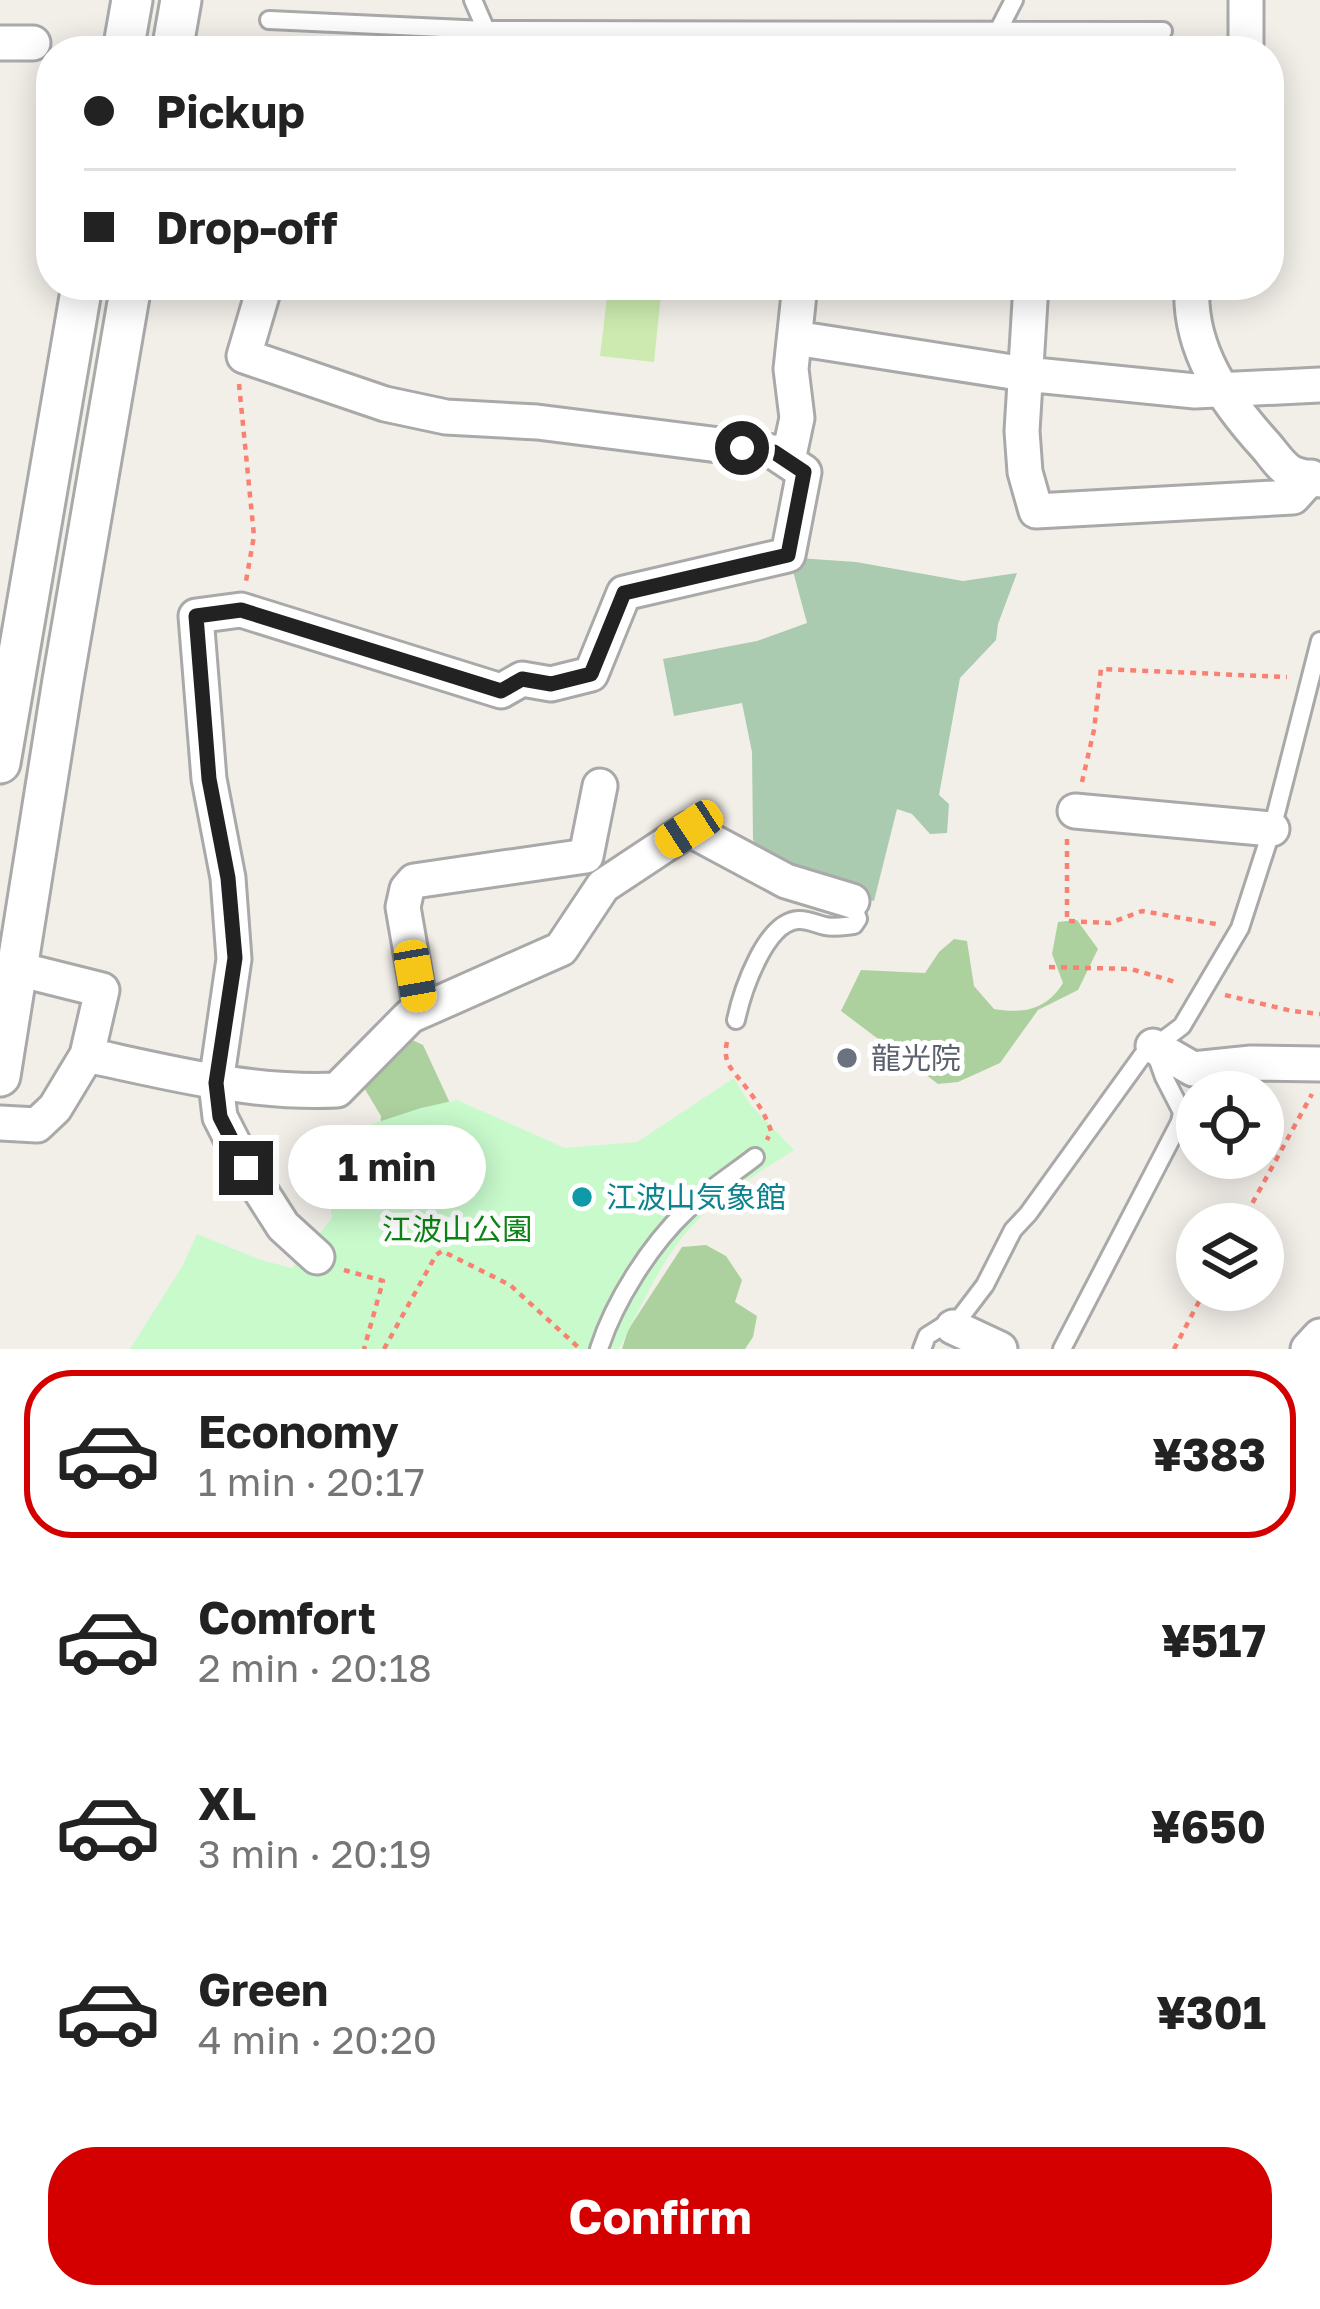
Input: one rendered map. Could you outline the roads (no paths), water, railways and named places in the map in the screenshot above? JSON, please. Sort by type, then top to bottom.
[{"type":"street","points":[[126,36],[132,0]]},
{"type":"street","points":[[175,36],[181,0]]},
{"type":"street","points":[[1246,0],[1246,36]]},
{"type":"street","points":[[0,764],[4,716],[79,300]]},
{"type":"street","points":[[0,1076],[128,300]]},
{"type":"street","points":[[261,300],[244,356],[385,404],[446,417],[559,424],[774,452],[804,472],[788,555],[624,593],[591,674],[551,684],[522,679],[501,691],[241,610],[196,616],[209,779],[228,878],[235,958],[216,1083],[220,1117],[283,1226],[317,1257]]},
{"type":"street","points":[[788,460],[797,418],[791,369],[799,300]]},
{"type":"street","points":[[1029,300],[1023,452],[1036,511],[1293,497],[1315,479]]},
{"type":"street","points":[[1191,300],[1207,366],[1233,410],[1290,473],[1315,479]]},
{"type":"street","points":[[795,338],[1025,374],[1222,391],[1320,385]]},
{"type":"street","points":[[421,1011],[403,907],[407,889],[414,881],[586,856],[601,786]]},
{"type":"street","points":[[1075,812],[1272,829]]},
{"type":"street","points":[[87,1055],[216,1083],[292,1092],[338,1090],[410,1016],[561,949],[603,886],[689,829],[786,881],[852,901]]},
{"type":"street","points":[[0,1123],[37,1125],[55,1108],[87,1055],[102,990],[17,969]]},
{"type":"street","points":[[1154,1046],[1192,1069],[1251,1063],[1320,1064]]},
{"type":"street","points":[[953,1327],[1000,1349]]},
{"type":"lane","points":[[473,0],[486,30]]},
{"type":"lane","points":[[999,29],[1014,0]]},
{"type":"lane","points":[[269,20],[486,30],[1163,31]]},
{"type":"lane","points":[[922,1349],[927,1336],[946,1324],[953,1327],[985,1285],[1013,1230],[1142,1056],[1182,1026],[1240,928],[1272,829],[1320,641]]},
{"type":"lane","points":[[736,1019],[742,992],[772,934],[781,925],[801,920],[854,926],[858,919],[852,901]]},
{"type":"lane","points":[[1062,1349],[1180,1122],[1182,1112],[1154,1046]]},
{"type":"lane","points":[[599,1349],[615,1311],[649,1256],[686,1211],[754,1157]]},
{"type":"place","name":"龍光院","points":[[847,1058]]},
{"type":"place","name":"江波山気象館","points":[[582,1197]]},
{"type":"park label","name":"江波山公園","points":[[457,1229]]}]
